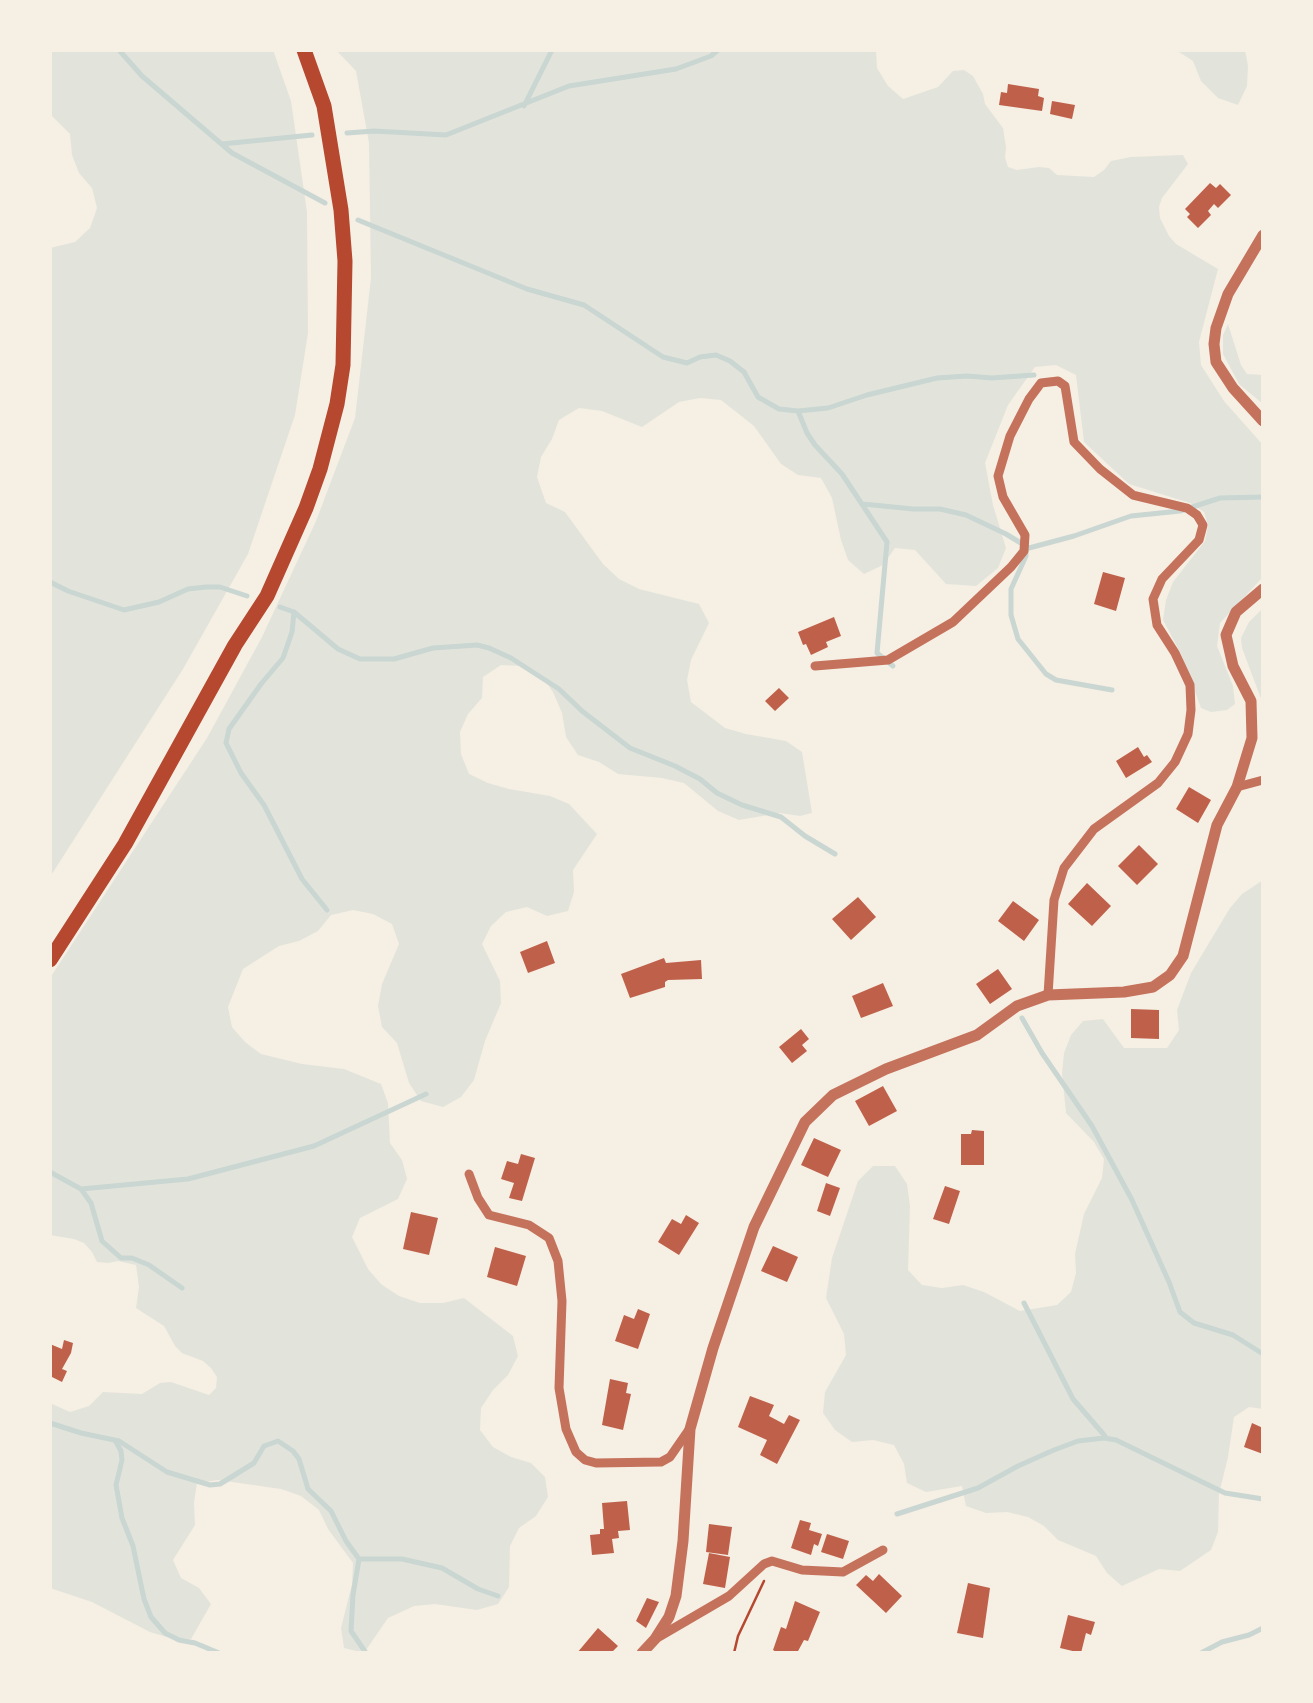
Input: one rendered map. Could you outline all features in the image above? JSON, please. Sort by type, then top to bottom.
[{"type":"highway","points":[[50,960],[125,844],[267,596],[320,470],[343,365],[344,261],[341,210],[324,106],[304,50]]},
{"type":"street","points":[[1263,235],[1228,294],[1214,344],[1216,362],[1232,388],[1263,421]]},
{"type":"street","points":[[815,666],[888,660],[953,622],[1012,568],[1024,551],[1025,536],[1003,498],[998,476],[1010,436],[1041,383],[1058,381],[1065,386],[1074,442],[1100,470],[1133,495],[1187,508],[1196,515],[1203,525],[1198,540],[1162,579],[1153,599],[1157,624],[1190,686],[1188,734],[1175,762],[1158,783],[1094,829],[1064,868],[1054,900],[1048,994]]},
{"type":"street","points":[[642,1653],[669,1617],[676,1596],[690,1429],[717,1334],[754,1227],[806,1122],[833,1095],[886,1069],[977,1036],[1017,1006],[1048,994],[1124,992],[1153,987],[1170,975],[1183,956],[1216,825],[1238,787],[1252,738],[1250,702],[1233,666],[1226,635],[1236,612],[1263,589]]},
{"type":"street","points":[[1238,787],[1263,780]]},
{"type":"street","points":[[469,1174],[489,1216],[529,1225],[549,1238],[558,1261],[562,1301],[559,1388],[566,1429],[576,1452],[596,1463],[661,1462],[670,1457],[690,1429]]},
{"type":"street","points":[[655,1639],[729,1596],[764,1564],[772,1561],[802,1570],[842,1572],[882,1550]]},
{"type":"path","points":[[734,1653],[772,1561]]},
{"type":"shaded area","points":[[50,50],[273,50],[291,101],[307,212],[308,333],[295,415],[248,554],[183,669],[50,877],[50,248],[75,242],[90,228],[97,208],[92,188],[79,173],[72,155],[70,134],[50,114]]},
{"type":"shaded area","points":[[336,50],[876,50],[877,68],[888,86],[903,99],[938,87],[953,71],[964,70],[973,76],[985,104],[1003,128],[1008,167],[1049,168],[1057,175],[1094,177],[1111,161],[1183,155],[1188,164],[1162,198],[1160,218],[1176,244],[1218,269],[1199,342],[1201,365],[1224,401],[1263,445],[1263,577],[1220,623],[1217,646],[1233,686],[1235,704],[1227,710],[1211,712],[1201,708],[1181,654],[1163,620],[1173,582],[1205,541],[1208,525],[1204,512],[1190,503],[1129,484],[1084,442],[1076,375],[1056,365],[1035,367],[1008,405],[985,463],[1006,548],[998,568],[976,586],[946,584],[915,550],[895,548],[883,565],[864,574],[848,560],[832,498],[821,478],[798,475],[781,464],[754,426],[721,400],[679,402],[642,427],[602,411],[579,408],[559,420],[541,457],[537,477],[546,503],[565,512],[603,564],[619,579],[639,589],[699,604],[709,623],[691,660],[687,680],[691,702],[725,728],[786,741],[802,752],[812,813],[780,813],[739,820],[718,811],[684,783],[618,774],[578,755],[566,737],[553,692],[541,675],[522,666],[501,665],[483,677],[482,698],[468,714],[460,732],[461,754],[469,774],[488,783],[569,804],[597,834],[573,870],[574,892],[568,911],[547,916],[527,907],[506,912],[491,926],[482,944],[500,981],[501,1003],[474,1080],[461,1097],[443,1107],[421,1101],[409,1083],[397,1043],[382,1027],[378,1006],[382,984],[399,944],[392,924],[353,910],[331,915],[318,931],[279,946],[243,969],[228,1007],[232,1027],[245,1042],[261,1054],[344,1069],[381,1084],[388,1103],[390,1143],[402,1160],[407,1179],[398,1199],[360,1218],[352,1237],[368,1269],[399,1296],[420,1303],[464,1298],[513,1336],[518,1356],[481,1408],[480,1430],[493,1447],[531,1463],[545,1477],[548,1497],[536,1516],[519,1528],[510,1546],[509,1587],[498,1604],[477,1610],[435,1604],[414,1606],[388,1618],[364,1653],[344,1648],[341,1628],[353,1563],[319,1510],[301,1496],[281,1489],[218,1480],[197,1483],[195,1525],[173,1560],[181,1578],[199,1588],[211,1604],[191,1639],[150,1632],[92,1602],[50,1588],[50,1403],[70,1412],[89,1406],[103,1392],[142,1394],[160,1383],[171,1382],[209,1395],[216,1388],[217,1377],[211,1368],[182,1353],[164,1326],[136,1308],[136,1265],[97,1262],[84,1243],[50,1235],[50,978],[207,738],[262,637],[316,521],[355,418],[371,278],[369,143],[356,71]]},
{"type":"shaded area","points":[[1176,50],[1245,50],[1247,86],[1238,105],[1218,98],[1201,81],[1193,61]]},
{"type":"shaded area","points":[[1228,324],[1247,374],[1263,375],[1263,404],[1239,384],[1223,354],[1223,335]]},
{"type":"shaded area","points":[[1263,608],[1263,704],[1241,638],[1249,622]]},
{"type":"shaded area","points":[[1263,880],[1263,1409],[1249,1407],[1234,1417],[1219,1494],[1218,1532],[1211,1550],[1180,1571],[1159,1569],[1122,1586],[1096,1556],[1058,1540],[1028,1517],[986,1513],[966,1506],[962,1486],[926,1492],[907,1483],[904,1464],[894,1445],[873,1440],[852,1442],[835,1430],[823,1413],[825,1392],[846,1355],[844,1334],[826,1298],[832,1258],[858,1181],[873,1166],[895,1166],[907,1184],[910,1206],[908,1270],[922,1285],[963,1285],[1020,1311],[1057,1305],[1071,1292],[1084,1214],[1102,1178],[1104,1159],[1094,1142],[1066,1113],[1062,1073],[1071,1035],[1083,1021],[1103,1019],[1124,1048],[1167,1048],[1179,1030],[1177,1010],[1191,973],[1230,908]]},
{"type":"building","points":[[1008,84],[1039,89],[1038,96],[1044,98],[1042,111],[999,105],[1001,92],[1007,93]]},
{"type":"building","points":[[1052,101],[1075,105],[1072,119],[1050,114]]},
{"type":"building","points":[[1210,183],[1216,188],[1220,184],[1231,195],[1218,208],[1214,204],[1208,211],[1211,215],[1198,228],[1185,209]]},
{"type":"building","points":[[1103,572],[1125,578],[1116,611],[1094,604]]},
{"type":"building","points":[[834,617],[841,636],[811,655],[798,632]]},
{"type":"building","points":[[779,688],[789,698],[775,711],[765,701]]},
{"type":"building","points":[[1138,747],[1152,762],[1126,778],[1116,761]]},
{"type":"building","points":[[1189,787],[1211,800],[1198,823],[1176,809]]},
{"type":"building","points":[[1139,845],[1158,864],[1137,885],[1118,866]]},
{"type":"building","points":[[1087,883],[1111,906],[1092,926],[1068,904]]},
{"type":"building","points":[[858,897],[876,917],[851,940],[832,919]]},
{"type":"building","points":[[1013,901],[1039,920],[1024,941],[998,921]]},
{"type":"building","points":[[547,941],[555,963],[528,973],[520,952]]},
{"type":"building","points":[[664,958],[666,963],[701,960],[702,979],[668,980],[665,987],[630,998],[621,974]]},
{"type":"building","points":[[998,969],[1012,989],[990,1004],[976,984]]},
{"type":"building","points":[[883,983],[893,1006],[861,1018],[852,996]]},
{"type":"building","points":[[1131,1009],[1159,1010],[1159,1039],[1131,1038]]},
{"type":"building","points":[[801,1029],[809,1039],[802,1045],[807,1051],[792,1063],[779,1047]]},
{"type":"building","points":[[883,1086],[897,1111],[869,1126],[855,1101]]},
{"type":"building","points":[[972,1130],[984,1131],[984,1165],[961,1165],[961,1134],[971,1134]]},
{"type":"building","points":[[814,1138],[841,1150],[828,1177],[801,1165]]},
{"type":"building","points":[[521,1154],[535,1158],[522,1201],[509,1198],[514,1183],[501,1179],[507,1161],[518,1164]]},
{"type":"building","points":[[826,1183],[840,1188],[830,1216],[817,1211]]},
{"type":"building","points":[[945,1186],[960,1191],[949,1224],[933,1219]]},
{"type":"building","points":[[411,1212],[438,1218],[429,1255],[403,1249]]},
{"type":"building","points":[[686,1215],[699,1223],[679,1255],[658,1242],[672,1219],[681,1224]]},
{"type":"building","points":[[773,1246],[798,1257],[787,1282],[761,1271]]},
{"type":"building","points":[[495,1247],[526,1256],[517,1286],[487,1277]]},
{"type":"building","points":[[638,1309],[650,1314],[638,1349],[615,1341],[624,1315],[634,1319]]},
{"type":"building","points":[[64,1340],[73,1343],[62,1369],[67,1371],[62,1382],[50,1376],[50,1344],[62,1349]]},
{"type":"building","points":[[610,1379],[628,1383],[626,1393],[631,1394],[623,1430],[602,1425]]},
{"type":"building","points":[[750,1396],[774,1405],[769,1416],[784,1424],[789,1415],[800,1420],[777,1464],[760,1455],[767,1440],[738,1427]]},
{"type":"building","points":[[1252,1423],[1263,1428],[1263,1454],[1244,1447]]},
{"type":"building","points":[[627,1501],[630,1530],[618,1531],[619,1538],[612,1539],[614,1553],[592,1555],[590,1535],[600,1534],[600,1529],[604,1529],[602,1503]]},
{"type":"building","points":[[800,1520],[811,1523],[809,1530],[822,1534],[811,1555],[791,1548]]},
{"type":"building","points":[[709,1524],[732,1527],[728,1555],[706,1552]]},
{"type":"building","points":[[827,1534],[849,1541],[843,1559],[821,1552]]},
{"type":"building","points":[[709,1553],[730,1557],[725,1588],[703,1584]]},
{"type":"building","points":[[879,1574],[902,1596],[886,1613],[856,1585],[866,1575],[873,1581]]},
{"type":"building","points":[[968,1583],[990,1588],[983,1638],[957,1633]]},
{"type":"building","points":[[647,1598],[659,1602],[646,1628],[636,1621]]},
{"type":"building","points":[[795,1601],[820,1612],[808,1641],[804,1640],[797,1653],[778,1653],[773,1650],[781,1627],[786,1629]]},
{"type":"building","points":[[1068,1615],[1095,1622],[1091,1635],[1086,1633],[1081,1653],[1060,1648]]},
{"type":"building","points":[[598,1628],[618,1646],[611,1653],[577,1653]]},
{"type":"waterway","points":[[119,50],[142,76],[232,153],[325,203]]},
{"type":"waterway","points":[[524,106],[552,50]]},
{"type":"waterway","points":[[347,133],[446,135],[569,86],[676,69],[718,50]]},
{"type":"waterway","points":[[222,144],[312,135]]},
{"type":"waterway","points":[[358,220],[527,289],[584,305],[663,357],[687,363],[716,355],[730,361],[744,372],[758,397],[779,409],[828,408],[937,378],[1034,375]]},
{"type":"waterway","points":[[798,411],[815,445],[842,474],[887,542],[877,653],[893,666]]},
{"type":"waterway","points":[[863,504],[940,509],[966,515],[1029,548],[1131,516],[1180,511],[1220,498],[1263,497]]},
{"type":"waterway","points":[[1026,550],[1011,589],[1011,615],[1018,639],[1046,674],[1056,680],[1112,690]]},
{"type":"waterway","points":[[50,582],[124,610],[159,602],[188,589],[220,587],[247,596]]},
{"type":"waterway","points":[[280,607],[294,612],[338,649],[360,659],[394,659],[433,648],[489,648],[559,689],[630,748],[675,766],[742,805],[781,817],[835,854]]},
{"type":"waterway","points":[[294,612],[283,658],[229,729],[226,743],[302,879],[327,910]]},
{"type":"waterway","points":[[1022,1018],[1092,1126],[1132,1200],[1180,1312],[1194,1323],[1233,1335],[1263,1354]]},
{"type":"waterway","points":[[50,1172],[81,1189],[188,1179],[314,1146],[426,1094]]},
{"type":"waterway","points":[[81,1189],[91,1203],[102,1241],[121,1258],[149,1265],[182,1288]]},
{"type":"waterway","points":[[1024,1303],[1073,1399],[1105,1436]]},
{"type":"waterway","points":[[50,1423],[119,1441],[167,1472],[210,1485],[220,1484],[254,1463],[264,1446],[278,1441],[293,1451],[308,1489],[331,1511],[359,1559],[351,1631],[366,1653]]},
{"type":"waterway","points":[[897,1514],[978,1488],[1078,1441],[1104,1438],[1116,1440],[1225,1493],[1263,1499]]},
{"type":"waterway","points":[[116,1442],[122,1460],[116,1485],[122,1518],[151,1617],[165,1633],[219,1653]]},
{"type":"waterway","points":[[359,1559],[402,1559],[442,1568],[498,1596]]},
{"type":"waterway","points":[[1201,1653],[1263,1628]]}]
